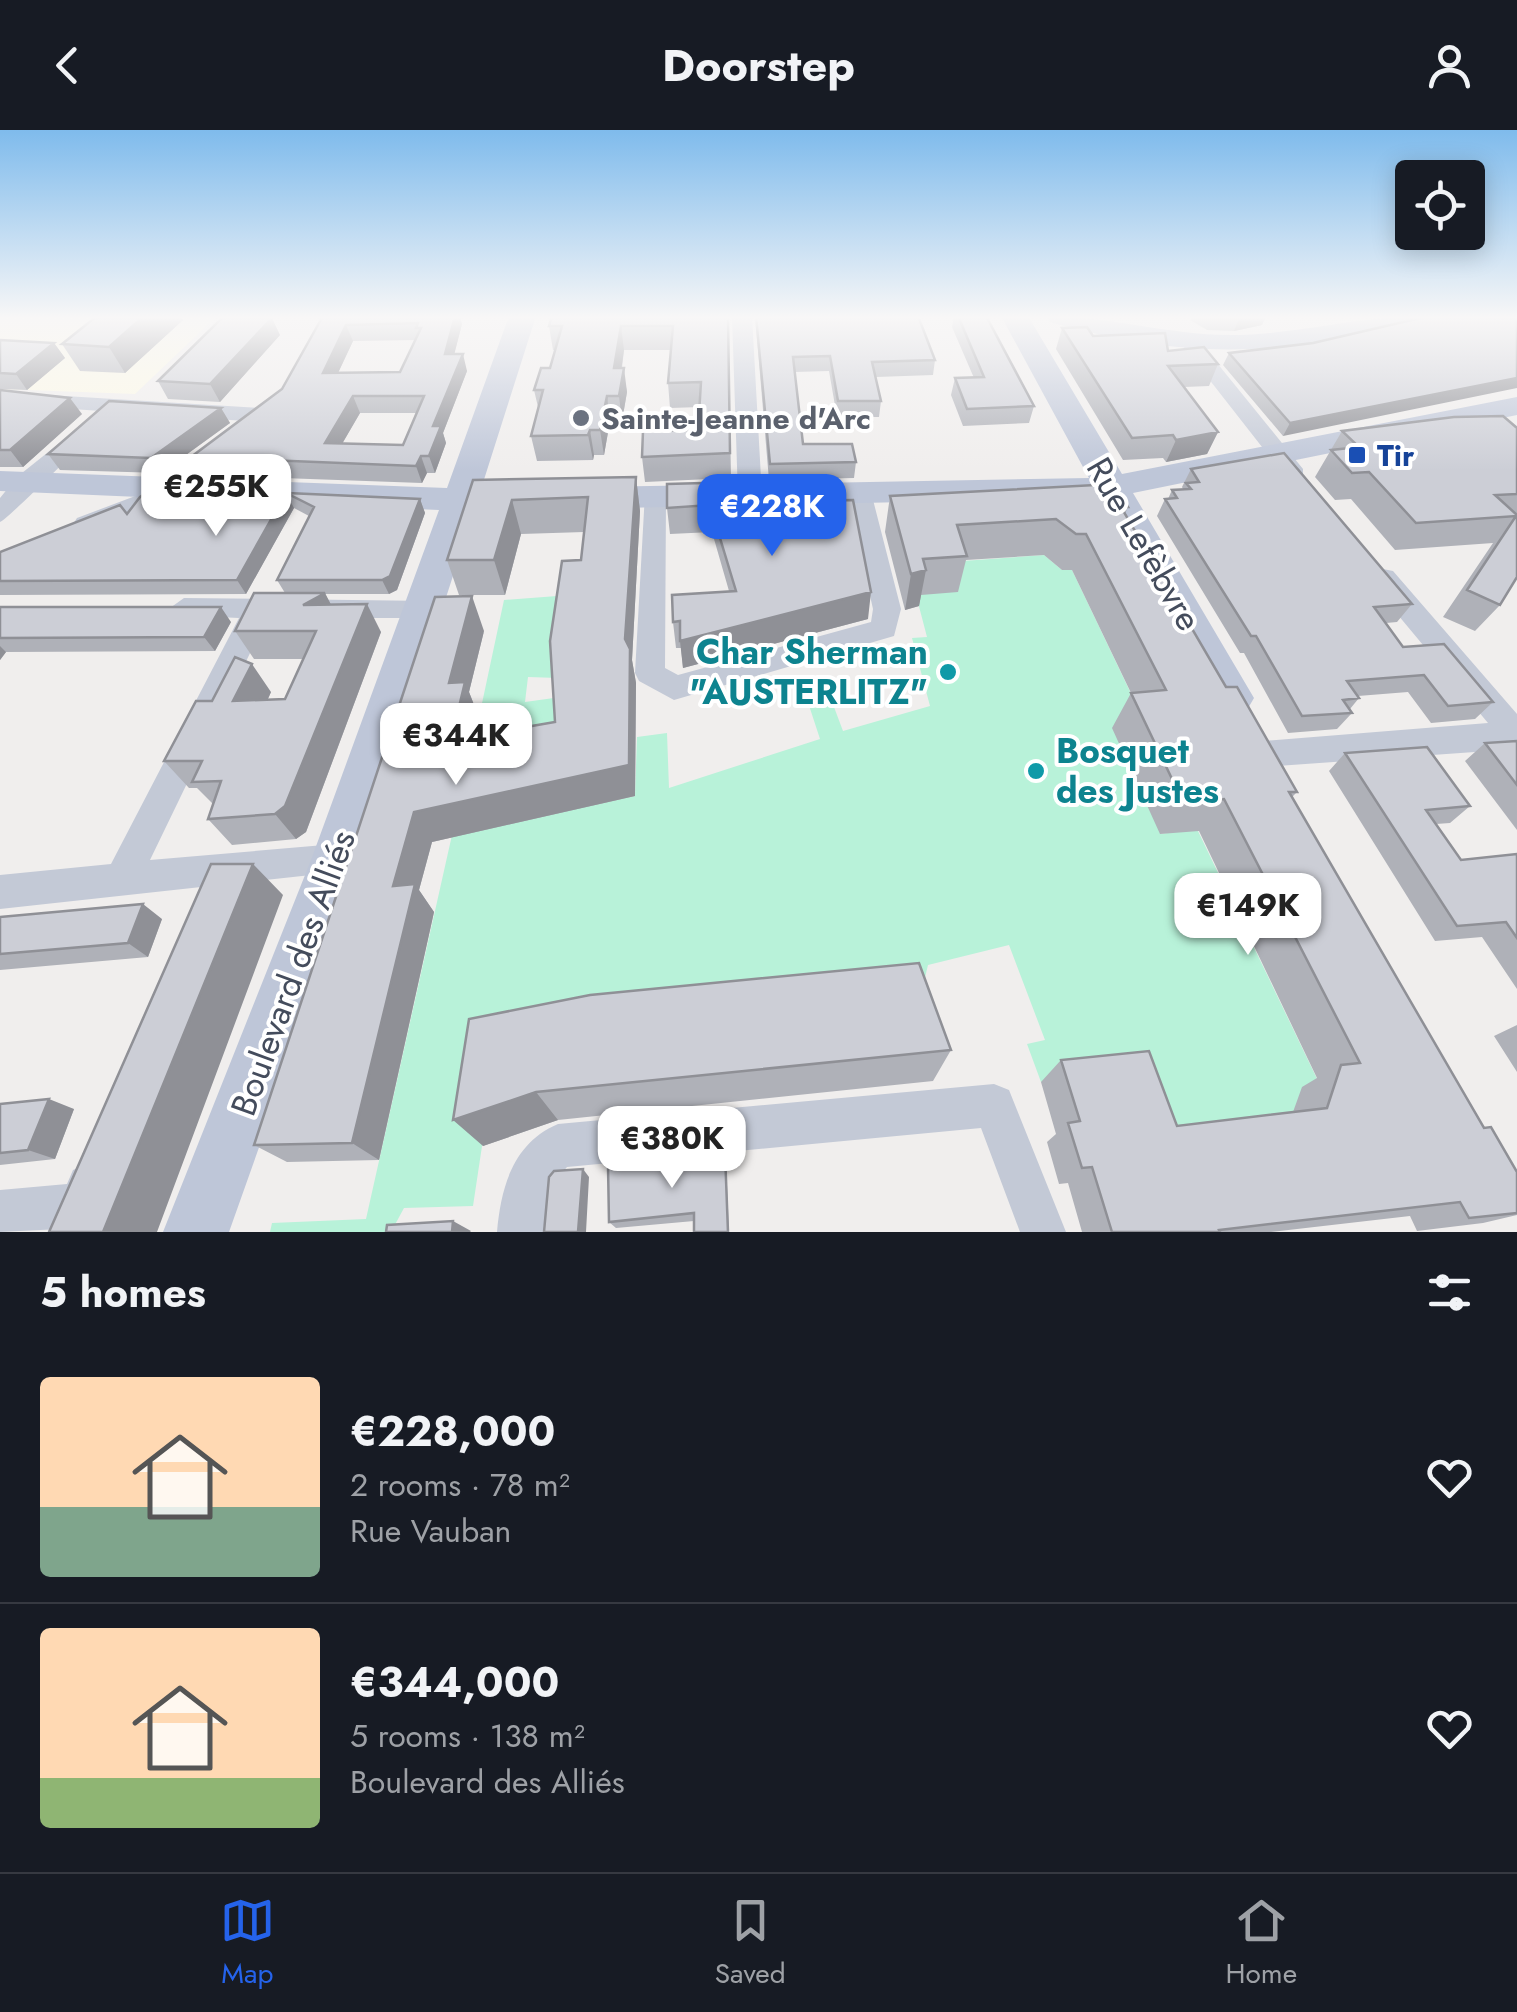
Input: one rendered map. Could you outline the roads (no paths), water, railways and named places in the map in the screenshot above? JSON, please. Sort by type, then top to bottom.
[{"type":"main road","name":"Boulevard des Alliés","points":[[196,1232],[336,860],[504,367]]},
{"type":"main road","name":"Rue Lefèbvre","points":[[1044,367],[1292,802]]},
{"type":"main road","points":[[13,482],[457,499],[1112,487],[1517,406]]},
{"type":"street","points":[[744,367],[750,496]]},
{"type":"street","points":[[1210,367],[1318,502]]},
{"type":"street","points":[[0,398],[270,407],[147,500],[55,536]]},
{"type":"street","points":[[0,514],[13,482],[114,404]]},
{"type":"street","points":[[654,498],[650,673],[674,688],[884,629],[888,608],[858,492]]},
{"type":"street","points":[[1368,560],[1516,735]]},
{"type":"street","points":[[158,608],[421,608]]},
{"type":"street","points":[[121,882],[258,608]]},
{"type":"street","points":[[1263,754],[1516,735]]},
{"type":"street","points":[[0,892],[121,882],[214,883],[336,860]]},
{"type":"street","points":[[520,1232],[522,1196],[534,1164],[558,1146],[994,1105],[1043,1232]]},
{"type":"street","points":[[0,1214],[81,1204],[103,1151]]},
{"type":"place","name":"Sainte-Jeanne d'Arc","points":[[581,418]]},
{"type":"place","name":"Tir","points":[[1357,455]]},
{"type":"place","name":"Char Sherman \"AUSTERLITZ\"","points":[[948,672]]},
{"type":"place","name":"Bosquet des Justes","points":[[1036,771]]}]
